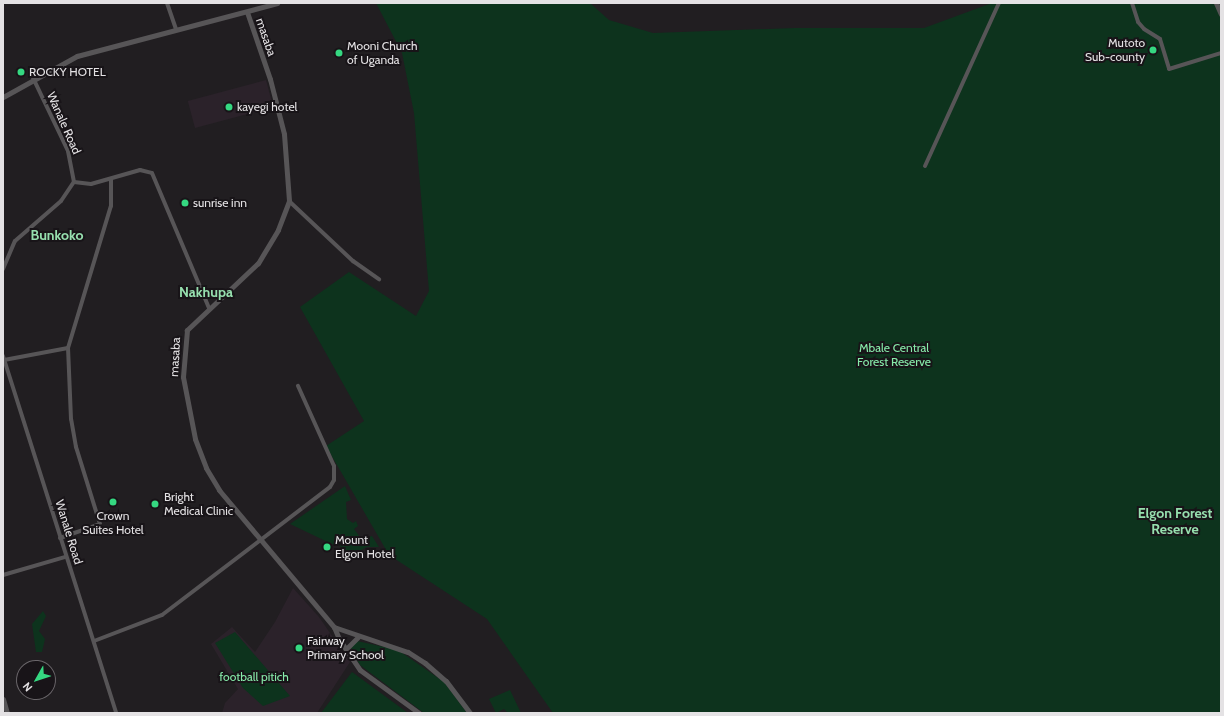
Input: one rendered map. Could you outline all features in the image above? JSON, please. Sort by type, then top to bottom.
[{"type":"street","points":[[168,3],[176,29]]},
{"type":"street","points":[[3,97],[33,78],[77,56],[277,3]]},
{"type":"street","points":[[925,166],[999,3]]},
{"type":"street","points":[[1132,3],[1138,22],[1144,29],[1160,40],[1169,69],[1221,53]]},
{"type":"street","points":[[1216,3],[1221,14]]},
{"type":"street","name":"masaba","points":[[247,12],[270,79],[284,134],[289,201],[278,230],[258,263],[192,323],[185,337],[183,377],[185,396],[195,439],[206,468],[219,490],[261,542],[334,627]]},
{"type":"street","name":"Wanale Road","points":[[33,78],[68,151],[74,182]]},
{"type":"street","points":[[3,269],[15,241],[61,201],[74,182],[91,184],[140,170],[152,172],[209,308]]},
{"type":"street","points":[[60,538],[100,524],[75,440],[70,405],[68,348],[111,206],[111,179]]},
{"type":"street","points":[[289,201],[348,256],[379,279]]},
{"type":"street","points":[[4,358],[68,348]]},
{"type":"street","name":"Wanale Road","points":[[4,358],[116,713]]},
{"type":"street","points":[[94,641],[162,615],[261,542],[330,487],[334,480],[334,466],[298,386]]},
{"type":"street","points":[[3,575],[66,557]]},
{"type":"street","points":[[334,627],[358,637],[408,652],[425,663],[446,681],[470,713]]},
{"type":"street","points":[[334,627],[360,670],[375,683],[419,713]]},
{"type":"street","points":[[346,649],[358,637]]},
{"type":"street","points":[[3,699],[7,713]]},
{"type":"shaded area","name":"kayegi hotel","points":[[266,80],[273,107],[195,128],[188,101]]},
{"type":"shaded area","name":"Fairway Primary School","points":[[293,588],[319,617],[350,662],[317,713],[222,713],[225,703],[238,689],[211,644],[232,627],[255,652],[275,622]]},
{"type":"green space","name":"Mbale Central Forest Reserve","points":[[376,3],[590,3],[609,20],[653,33],[795,28],[924,28],[992,3],[1221,3],[1221,713],[553,713],[487,619],[389,555],[326,446],[364,421],[300,307],[349,272],[416,316],[429,291],[414,113],[402,53]]},
{"type":"green space","points":[[345,486],[351,500],[346,502],[347,519],[353,523],[356,521],[358,526],[354,529],[360,537],[363,539],[372,536],[379,547],[367,547],[350,556],[337,543],[334,545],[290,524]]},
{"type":"green space","points":[[43,611],[46,616],[39,631],[45,639],[42,652],[36,652],[32,624]]},
{"type":"green space","name":"football pitich","points":[[235,632],[290,696],[263,706],[243,688],[215,643]]},
{"type":"green space","points":[[357,641],[398,650],[444,682],[467,713],[424,713],[360,665],[351,650],[353,643]]},
{"type":"green space","points":[[352,672],[408,713],[321,713]]},
{"type":"green space","points":[[510,690],[521,713],[508,713],[504,709],[496,713],[489,699]]},
{"type":"place","name":"Mutoto Sub-county","points":[[1153,50]]},
{"type":"place","name":"Mooni Church of Uganda","points":[[339,53]]},
{"type":"place","name":"ROCKY HOTEL","points":[[21,72]]},
{"type":"place","name":"kayegi hotel","points":[[229,107]]},
{"type":"place","name":"sunrise inn","points":[[185,203]]},
{"type":"place","name":"Crown Suites Hotel","points":[[113,502]]},
{"type":"place","name":"Bright Medical Clinic","points":[[155,504]]},
{"type":"place","name":"Mount Elgon Hotel","points":[[327,547]]},
{"type":"place","name":"Fairway Primary School","points":[[299,648]]},
{"type":"district","name":"Bunkoko","points":[[57,235]]},
{"type":"district","name":"Nakhupa","points":[[206,292]]},
{"type":"district","name":"Elgon Forest Reserve","points":[[1175,522]]}]
